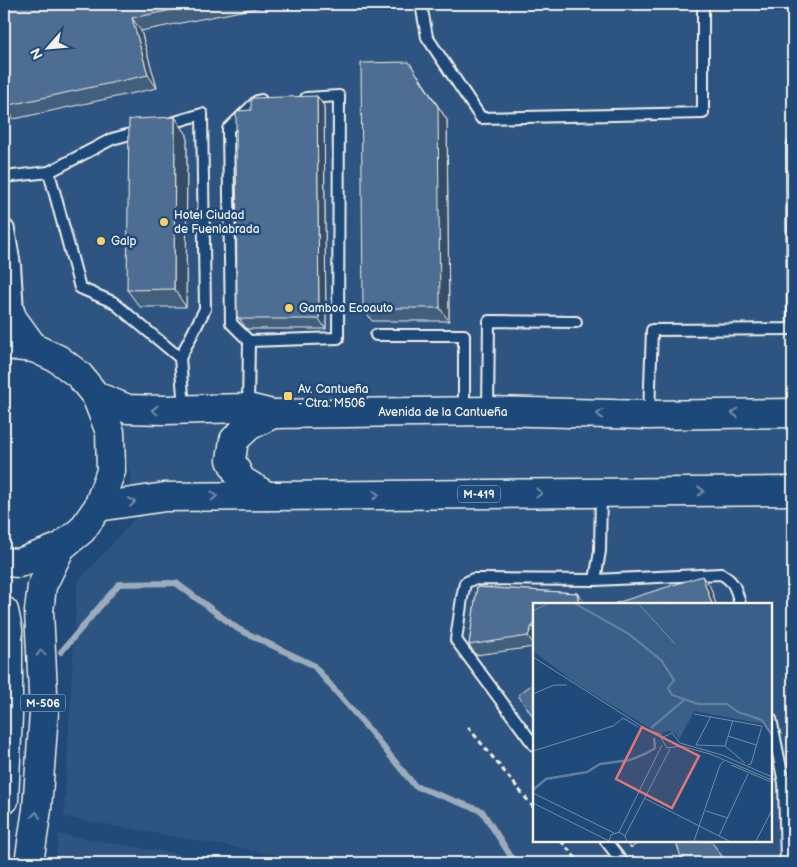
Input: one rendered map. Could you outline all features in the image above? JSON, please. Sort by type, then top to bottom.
[{"type":"main road","name":"M-506","points":[[8,308],[34,348]]},
{"type":"main road","name":"M-506","points":[[4,345],[34,348],[58,359],[79,375],[96,396],[110,432],[110,471],[98,507],[82,530],[61,547],[19,563],[4,562]]},
{"type":"main road","name":"Avenida de la Cantueña","points":[[96,396],[128,409],[476,411],[648,415],[793,413]]},
{"type":"main road","points":[[261,411],[234,440],[232,460],[241,480],[267,496]]},
{"type":"main road","name":"M-419","points":[[98,507],[165,497],[793,490]]},
{"type":"main road","name":"M-506","points":[[29,863],[37,810],[44,713],[39,612],[42,586],[61,547]]},
{"type":"main road","name":"M-506","points":[[4,611],[8,630],[8,716],[4,800]]},
{"type":"street","points":[[4,230],[10,264],[8,308]]},
{"type":"lane","points":[[421,4],[427,37],[481,118],[703,113],[702,4]]},
{"type":"lane","points":[[249,341],[338,338],[339,96],[293,99]]},
{"type":"lane","points":[[261,411],[249,341],[231,323],[228,129],[257,100],[275,100]]},
{"type":"lane","points":[[4,177],[49,172],[112,139],[202,114],[205,309],[180,358],[184,409]]},
{"type":"lane","points":[[648,415],[652,330],[793,329],[792,146]]},
{"type":"lane","points":[[49,172],[80,288],[113,302],[180,358]]},
{"type":"lane","points":[[476,411],[489,321],[576,322]]},
{"type":"lane","points":[[376,335],[464,335],[476,411]]},
{"type":"lane","points":[[595,580],[600,550],[601,492]]},
{"type":"lane","points":[[533,744],[456,640],[465,583],[473,579],[595,580],[721,574],[730,579],[735,586],[740,603]]},
{"type":"lane","points":[[772,724],[784,783],[786,863]]},
{"type":"lane","points":[[607,842],[623,863]]},
{"type":"path","points":[[468,727],[533,807]]},
{"type":"path","points":[[562,842],[580,863]]},
{"type":"shaded area","points":[[4,4],[793,4],[793,863],[323,863],[64,817],[77,583],[138,515],[113,391],[32,327],[5,262]]},
{"type":"shaded area","points":[[58,834],[232,863],[56,863]]},
{"type":"building","points":[[4,4],[202,4],[132,18],[148,75],[5,106]]},
{"type":"building","points":[[409,62],[438,107],[440,308],[363,308],[361,63]]},
{"type":"building","points":[[317,96],[319,319],[240,319],[237,316],[236,114],[239,111],[251,110],[251,99],[253,98]]},
{"type":"building","name":"Hotel Ciudad de Fuenlabrada","points":[[175,117],[174,289],[127,290],[129,120]]},
{"type":"building","points":[[702,576],[712,603],[616,603]]},
{"type":"building","points":[[477,587],[577,593],[579,603],[533,603],[533,626],[528,636],[469,645]]},
{"type":"building","points":[[533,684],[533,717],[518,695]]},
{"type":"building","points":[[676,842],[712,842],[727,863],[683,863]]},
{"type":"waterway","points":[[61,652],[119,584],[176,583],[238,629],[313,665],[415,786],[482,811],[515,863]]},
{"type":"place","name":"Hotel Ciudad de Fuenlabrada","points":[[164,222]]},
{"type":"place","name":"Galp","points":[[101,241]]},
{"type":"place","name":"Gamboa Ecoauto","points":[[289,308]]},
{"type":"place","name":"Av. Cantueña - Ctra. M506","points":[[288,396]]}]
